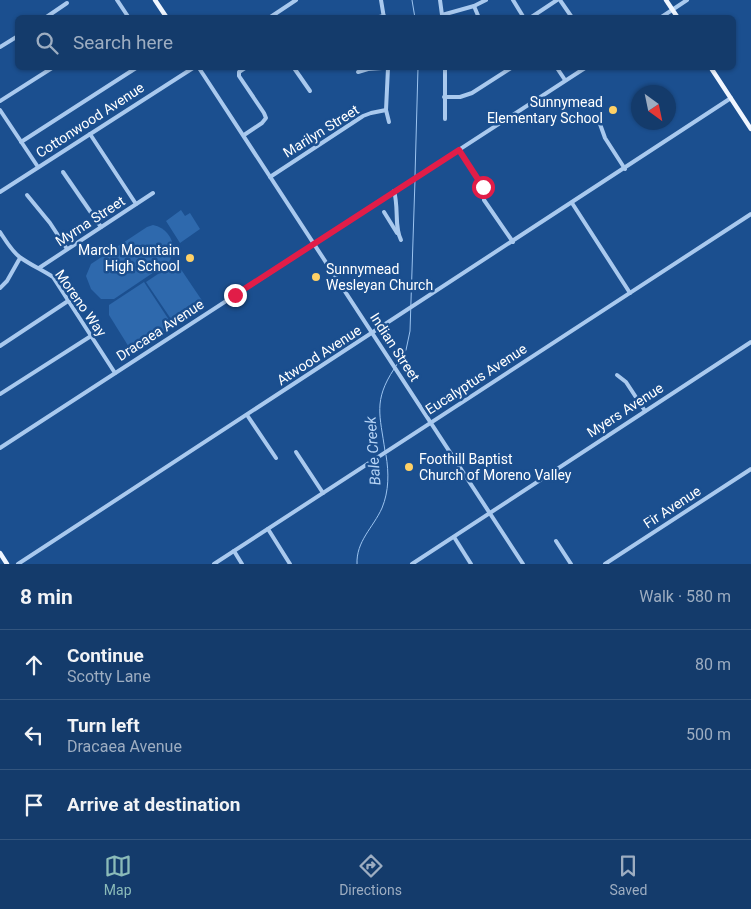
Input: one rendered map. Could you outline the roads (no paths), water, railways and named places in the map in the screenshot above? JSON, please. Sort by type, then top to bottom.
[{"type":"main road","points":[[156,0],[165,15]]},
{"type":"main road","points":[[666,0],[676,15]]},
{"type":"main road","points":[[712,70],[751,129]]},
{"type":"main road","points":[[0,553],[7,564]]},
{"type":"street","points":[[118,0],[127,15]]},
{"type":"street","points":[[274,15],[296,0]]},
{"type":"street","points":[[380,0],[384,15]]},
{"type":"street","points":[[440,0],[442,15]]},
{"type":"street","points":[[445,15],[486,0]]},
{"type":"street","points":[[513,0],[522,15]]},
{"type":"street","points":[[535,15],[559,0],[570,15]]},
{"type":"street","points":[[664,15],[687,0]]},
{"type":"street","points":[[49,15],[67,3]]},
{"type":"street","points":[[474,6],[478,15]]},
{"type":"street","points":[[0,47],[15,38]]},
{"type":"street","points":[[0,101],[49,70]]},
{"type":"street","points":[[21,142],[133,70]]},
{"type":"street","name":"Cottonwood Avenue","points":[[0,192],[190,70]]},
{"type":"street","name":"Indian Street","points":[[200,70],[523,564]]},
{"type":"street","points":[[242,70],[239,72],[239,76],[266,118],[262,123],[244,135]]},
{"type":"street","points":[[295,70],[310,91]]},
{"type":"street","points":[[358,72],[365,70]]},
{"type":"street","points":[[388,70],[386,110],[389,122]]},
{"type":"street","points":[[445,70],[445,119]]},
{"type":"street","points":[[444,97],[460,97],[472,93],[508,70]]},
{"type":"street","points":[[558,70],[565,80]]},
{"type":"street","name":"Dracaea Avenue","points":[[0,448],[582,70]]},
{"type":"street","name":"Atwood Avenue","points":[[18,564],[731,98]]},
{"type":"street","points":[[0,110],[38,167]]},
{"type":"street","name":"Marilyn Street","points":[[270,176],[363,116],[386,110]]},
{"type":"street","points":[[600,124],[605,138],[625,169]]},
{"type":"street","points":[[90,134],[136,204]]},
{"type":"street","points":[[459,150],[483,187]]},
{"type":"street","points":[[63,172],[101,227]]},
{"type":"street","points":[[394,191],[398,202],[398,233]]},
{"type":"street","name":"Myrna Street","points":[[39,268],[152,193]]},
{"type":"street","points":[[26,195],[50,223],[67,249]]},
{"type":"street","points":[[484,200],[512,242]]},
{"type":"street","points":[[572,203],[630,293]]},
{"type":"street","points":[[384,212],[402,240]]},
{"type":"street","points":[[388,218],[398,212]]},
{"type":"street","name":"Eucalyptus Avenue","points":[[214,564],[751,214]]},
{"type":"street","name":"Moreno Way","points":[[0,232],[20,258],[52,277],[115,373]]},
{"type":"street","points":[[0,288],[8,281],[20,258]]},
{"type":"street","points":[[0,346],[68,301]]},
{"type":"street","points":[[0,394],[91,336]]},
{"type":"street","name":"Myers Avenue","points":[[412,564],[419,562],[489,512],[751,342]]},
{"type":"street","points":[[617,375],[626,382],[645,411]]},
{"type":"street","points":[[247,415],[276,458]]},
{"type":"street","points":[[296,452],[323,493]]},
{"type":"street","name":"Fir Avenue","points":[[604,564],[751,469]]},
{"type":"street","points":[[268,529],[290,564]]},
{"type":"street","points":[[454,537],[472,564]]},
{"type":"street","points":[[556,541],[571,564]]},
{"type":"street","points":[[234,551],[242,564]]},
{"type":"waterway","name":"Bale Creek","points":[[412,0],[414,15]]},
{"type":"waterway","name":"Bale Creek","points":[[415,176],[418,70]]},
{"type":"waterway","name":"Bale Creek","points":[[396,366],[406,350],[410,331],[415,180]]},
{"type":"waterway","name":"Bale Creek","points":[[385,451],[380,408],[383,390],[394,369]]},
{"type":"waterway","name":"Bale Creek","points":[[357,564],[359,548],[382,508],[386,495],[388,482],[386,455]]},
{"type":"place","name":"Sunnymead Elementary School","points":[[613,110]]},
{"type":"place","name":"March Mountain High School","points":[[190,258]]},
{"type":"place","name":"Sunnymead Wesleyan Church","points":[[316,277]]},
{"type":"place","name":"Foothill Baptist Church of Moreno Valley","points":[[409,467]]}]
